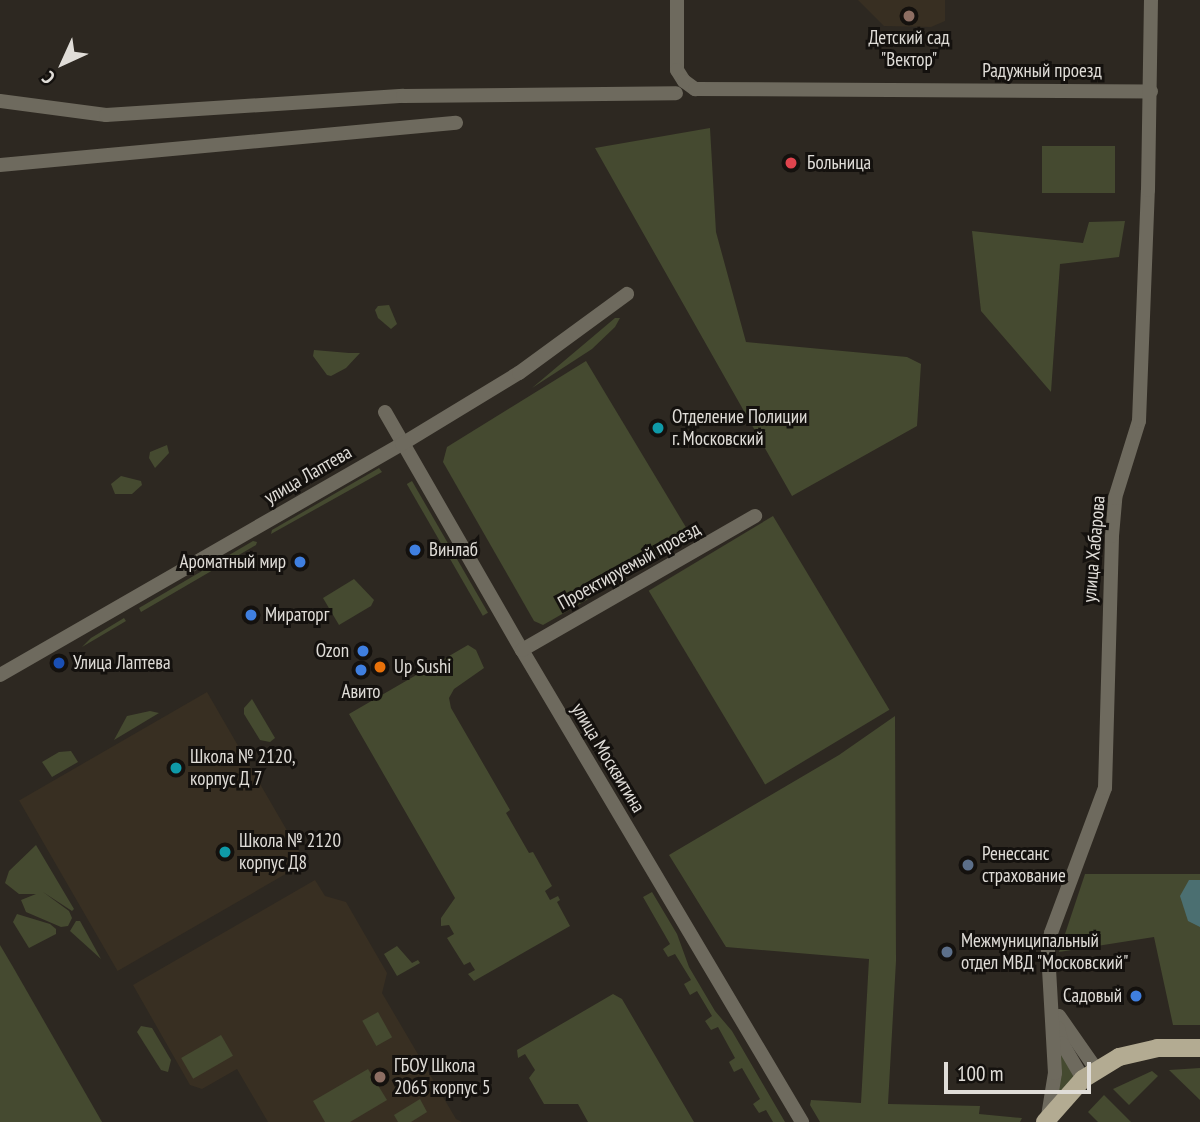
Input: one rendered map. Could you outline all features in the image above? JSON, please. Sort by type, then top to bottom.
[{"type":"main road","points":[[1046,1119],[1090,1074],[1130,1054],[1170,1047],[1200,1048]]},
{"type":"street","points":[[677,0],[677,70],[680,87]]},
{"type":"street","name":"улица Хабарова","points":[[1046,1119],[1055,1073],[1050,1003],[1051,933],[1105,788],[1111,536],[1115,498],[1139,421],[1151,91],[1151,0]]},
{"type":"street","name":"Радужный проезд","points":[[0,101],[106,115],[403,96],[680,87],[719,91],[1151,91]]},
{"type":"street","points":[[0,165],[456,123]]},
{"type":"street","name":"улица Лаптева","points":[[0,675],[402,444],[519,373],[627,294]]},
{"type":"street","name":"улица Москвитина","points":[[385,412],[522,650],[802,1122]]},
{"type":"street","name":"Проектируемый проезд","points":[[522,650],[755,516]]},
{"type":"street","points":[[1050,1003],[1090,1074]]},
{"type":"shaded area","name":"Детский сад \"Вектор\"","points":[[858,0],[945,0],[945,21],[931,27],[884,26]]},
{"type":"shaded area","points":[[207,692],[306,863],[118,971],[19,800]]},
{"type":"shaded area","points":[[315,880],[325,896],[346,902],[387,973],[382,993],[456,1119],[462,1122],[268,1122],[237,1069],[202,1089],[190,1085],[133,985]]},
{"type":"green space","points":[[710,128],[716,232],[746,342],[907,357],[921,364],[917,426],[792,496],[595,148]]},
{"type":"green space","points":[[1042,146],[1115,146],[1115,193],[1042,193]]},
{"type":"green space","points":[[1125,221],[1119,257],[1060,264],[1051,392],[981,311],[972,231],[1083,243],[1089,222]]},
{"type":"green space","points":[[389,305],[397,324],[391,329],[378,318],[375,310],[378,306]]},
{"type":"green space","points":[[615,318],[620,318],[615,327],[592,349],[532,388]]},
{"type":"green space","points":[[314,350],[360,353],[346,368],[331,376],[327,375],[313,356]]},
{"type":"green space","points":[[586,361],[693,539],[543,625],[534,621],[443,462],[447,447]]},
{"type":"green space","points":[[167,445],[169,453],[155,468],[149,458],[150,452]]},
{"type":"green space","points":[[379,468],[382,472],[271,534],[272,530]]},
{"type":"green space","points":[[121,476],[141,481],[142,485],[132,494],[115,494],[111,484]]},
{"type":"green space","points":[[412,481],[488,613],[483,616],[407,484]]},
{"type":"green space","points":[[773,516],[889,710],[765,784],[649,591]]},
{"type":"green space","points":[[253,541],[257,542],[256,545],[141,612],[139,608]]},
{"type":"green space","points":[[354,579],[374,600],[371,606],[339,625],[323,598]]},
{"type":"green space","points":[[124,618],[126,621],[82,647],[91,638]]},
{"type":"green space","points":[[468,645],[476,650],[484,668],[454,689],[449,698],[451,708],[510,810],[506,813],[552,886],[545,891],[550,900],[558,896],[560,900],[557,902],[570,926],[474,981],[468,974],[475,970],[470,962],[464,965],[447,938],[454,934],[449,925],[441,926],[441,918],[455,898],[349,714]]},
{"type":"green space","points":[[252,699],[275,738],[270,742],[260,740],[244,714],[244,708]]},
{"type":"green space","points":[[150,711],[159,713],[114,740],[127,716]]},
{"type":"green space","points":[[895,716],[896,961],[888,1104],[980,1106],[979,1114],[1022,1118],[1020,1122],[820,1122],[810,1105],[811,1100],[861,1103],[869,959],[726,947],[669,855],[839,755]]},
{"type":"green space","points":[[71,751],[78,762],[52,777],[42,762],[59,752]]},
{"type":"green space","points":[[36,845],[74,909],[72,911],[43,892],[69,911],[72,918],[68,926],[61,927],[26,912],[21,900],[36,894],[19,894],[5,883],[9,871]]},
{"type":"green space","points":[[1085,874],[1200,874],[1200,1025],[1173,1025],[1154,937],[1059,952]]},
{"type":"green space","points":[[652,892],[677,934],[689,967],[715,1011],[732,1031],[785,1122],[773,1122],[766,1110],[759,1113],[753,1104],[760,1099],[742,1068],[734,1072],[729,1062],[735,1058],[718,1027],[711,1030],[705,1021],[712,1016],[697,991],[690,995],[684,984],[691,980],[675,954],[668,957],[663,949],[670,944],[643,897]]},
{"type":"green space","points":[[17,914],[50,924],[56,929],[56,934],[29,948],[13,922]]},
{"type":"green space","points":[[76,921],[80,921],[101,959],[70,931]]},
{"type":"green space","points":[[0,945],[13,967],[102,1122],[0,1122]]},
{"type":"green space","points":[[397,946],[412,963],[418,960],[420,963],[397,976],[384,954]]},
{"type":"green space","points":[[613,994],[622,999],[694,1122],[588,1122],[578,1104],[544,1104],[529,1078],[535,1070],[525,1054],[518,1058],[517,1050]]},
{"type":"green space","points":[[378,1012],[392,1037],[376,1046],[362,1021]]},
{"type":"green space","points":[[141,1026],[152,1028],[171,1060],[168,1072],[161,1070],[137,1032]]},
{"type":"green space","points":[[221,1035],[233,1056],[193,1079],[181,1058]]},
{"type":"green space","points":[[1059,1047],[1077,1076],[1055,1100]]},
{"type":"green space","points":[[1200,1068],[1200,1100],[1169,1070]]},
{"type":"green space","points":[[368,1069],[387,1100],[350,1122],[325,1122],[313,1101]]},
{"type":"green space","points":[[1152,1071],[1158,1076],[1129,1105],[1113,1089]]},
{"type":"green space","points":[[1104,1095],[1131,1122],[1098,1122],[1088,1112]]},
{"type":"green space","points":[[420,1099],[427,1112],[411,1122],[398,1122],[394,1115]]},
{"type":"water","points":[[1189,880],[1200,880],[1200,927],[1188,921],[1180,896]]},
{"type":"place","name":"Детский сад \"Вектор\"","points":[[909,16]]},
{"type":"place","name":"Больница","points":[[791,163]]},
{"type":"place","name":"Отделение Полиции г. Московский","points":[[658,428]]},
{"type":"place","name":"Винлаб","points":[[415,550]]},
{"type":"place","name":"Ароматный мир","points":[[300,562]]},
{"type":"place","name":"Мираторг","points":[[251,615]]},
{"type":"place","name":"Ozon","points":[[363,651]]},
{"type":"place","name":"Улица Лаптева","points":[[59,663]]},
{"type":"place","name":"Up Sushi","points":[[380,667]]},
{"type":"place","name":"Авито","points":[[361,670]]},
{"type":"place","name":"Школа № 2120, корпус Д 7","points":[[176,768]]},
{"type":"place","name":"Школа № 2120 корпус Д8","points":[[225,852]]},
{"type":"place","name":"Ренессанс страхование","points":[[968,865]]},
{"type":"place","name":"Межмуниципальный отдел МВД \"Московский\"","points":[[947,952]]},
{"type":"place","name":"Садовый","points":[[1136,996]]},
{"type":"place","name":"ГБОУ Школа 2065 корпус 5","points":[[380,1077]]}]
